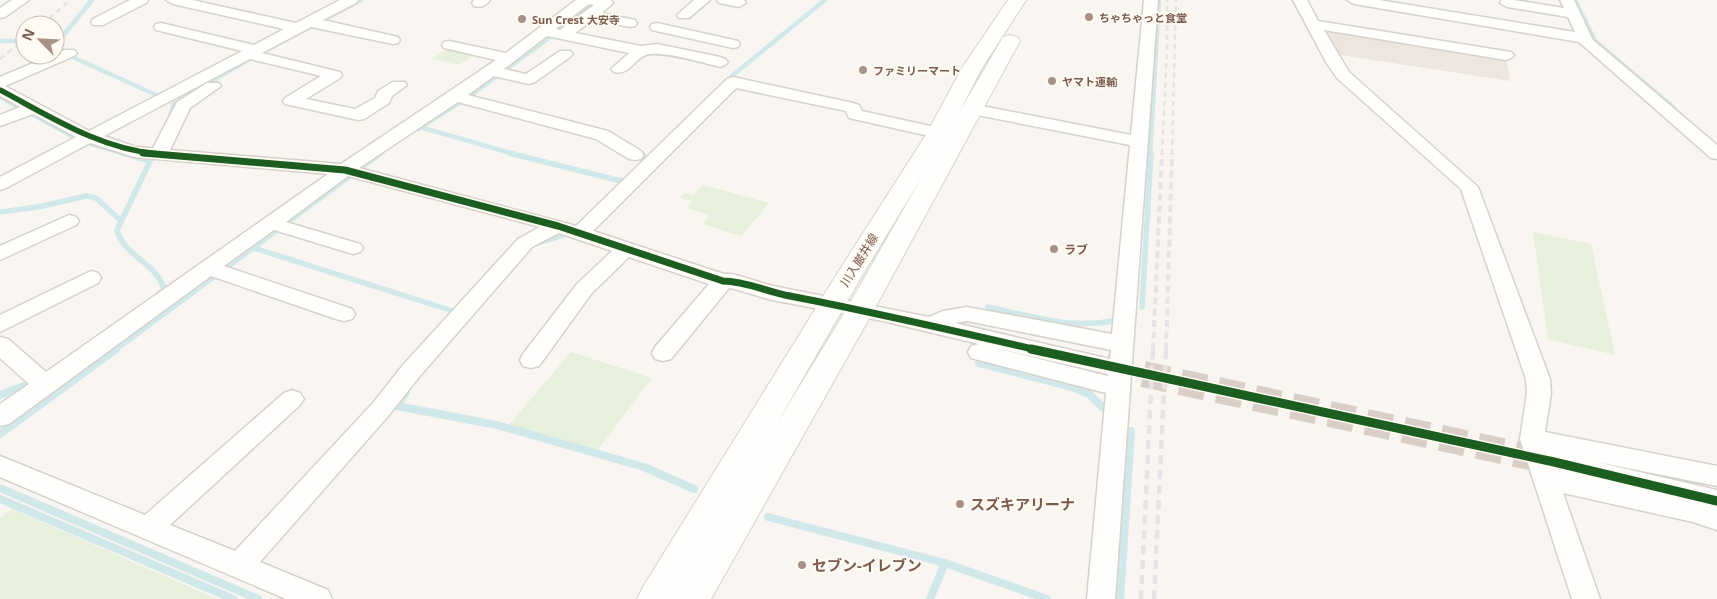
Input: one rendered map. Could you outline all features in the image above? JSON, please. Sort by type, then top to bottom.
[{"type":"main road","name":"川入巌井線","points":[[656,599],[832,304],[938,133],[972,68],[1017,0]]},
{"type":"main road","name":"川入巌井線","points":[[691,599],[860,310],[1033,0]]},
{"type":"street","points":[[0,14],[22,0]]},
{"type":"street","points":[[98,22],[140,0]]},
{"type":"street","points":[[174,0],[393,40]]},
{"type":"street","points":[[0,184],[163,98],[255,55],[311,24],[349,0]]},
{"type":"street","points":[[684,15],[703,0]]},
{"type":"street","points":[[724,0],[739,3]]},
{"type":"street","points":[[1100,599],[1112,376],[1122,344],[1151,0]]},
{"type":"street","points":[[1300,0],[1342,75],[1469,187],[1538,379],[1539,393],[1532,439],[1550,471],[1586,599]]},
{"type":"street","points":[[1354,0],[1584,38]]},
{"type":"street","points":[[0,417],[216,271],[353,172],[462,98],[498,72],[508,58],[555,33],[597,3],[630,23]]},
{"type":"street","points":[[1508,3],[1571,7],[1584,38],[1717,154]]},
{"type":"street","points":[[1313,24],[1506,55]]},
{"type":"street","points":[[161,27],[255,55],[334,75],[290,101],[358,115],[382,100],[384,94],[399,85]]},
{"type":"street","points":[[657,27],[732,44]]},
{"type":"street","points":[[555,33],[641,52],[657,49],[720,62]]},
{"type":"street","points":[[657,49],[677,33]]},
{"type":"street","points":[[449,46],[508,58]]},
{"type":"street","points":[[619,69],[641,52]]},
{"type":"street","points":[[0,83],[67,54]]},
{"type":"street","points":[[498,72],[529,79],[566,54]]},
{"type":"street","points":[[153,154],[183,105],[255,55]]},
{"type":"street","points":[[239,566],[525,243],[571,230],[622,192],[646,166],[733,82],[853,108],[855,114],[938,133]]},
{"type":"street","points":[[0,90],[28,110],[88,137],[153,154],[353,172],[571,230],[723,280],[772,293],[930,326],[951,316],[967,314],[1122,344]]},
{"type":"street","points":[[462,98],[602,135],[635,155]]},
{"type":"street","points":[[972,109],[1139,142]]},
{"type":"street","points":[[0,121],[28,110]]},
{"type":"street","points":[[0,254],[69,221]]},
{"type":"street","points":[[279,226],[353,248]]},
{"type":"street","points":[[531,360],[584,288],[625,249]]},
{"type":"street","points":[[216,271],[344,314]]},
{"type":"street","points":[[0,324],[91,278]]},
{"type":"street","points":[[663,353],[723,280]]},
{"type":"street","points":[[930,326],[936,336],[946,343],[1112,376]]},
{"type":"street","points":[[0,345],[34,376],[48,383]]},
{"type":"street","points":[[149,528],[292,399]]},
{"type":"street","points":[[1532,439],[1717,476]]},
{"type":"street","points":[[0,466],[313,598]]},
{"type":"street","points":[[1550,471],[1717,501]]},
{"type":"street","points":[[1550,471],[1717,519]]},
{"type":"shaded area","points":[[1321,28],[1506,57],[1510,81],[1334,54]]},
{"type":"green space","points":[[450,47],[477,53],[459,65],[432,59]]},
{"type":"green space","points":[[703,185],[769,203],[741,236],[702,224],[710,215],[686,208],[693,201],[680,198],[685,193],[693,195]]},
{"type":"green space","points":[[1533,232],[1591,244],[1615,355],[1548,339]]},
{"type":"green space","points":[[571,352],[652,378],[598,450],[509,425]]},
{"type":"green space","points":[[12,509],[217,599],[0,599],[0,518]]},
{"type":"waterway","points":[[92,0],[61,38],[55,49],[165,99]]},
{"type":"waterway","points":[[202,87],[246,61],[361,0]]},
{"type":"waterway","points":[[571,22],[600,0]]},
{"type":"waterway","points":[[726,85],[733,75],[825,0]]},
{"type":"waterway","points":[[1150,154],[1159,0]]},
{"type":"waterway","points":[[1575,0],[1595,41],[1674,108]]},
{"type":"waterway","points":[[421,127],[470,96],[557,32]]},
{"type":"waterway","points":[[0,41],[15,41]]},
{"type":"waterway","points":[[0,97],[72,136]]},
{"type":"waterway","points":[[169,120],[174,104],[183,99]]},
{"type":"waterway","points":[[421,127],[514,154]]},
{"type":"waterway","points":[[91,144],[126,154]]},
{"type":"waterway","points":[[122,153],[150,161]]},
{"type":"waterway","points":[[154,153],[117,230],[126,247],[154,272],[160,280],[164,289],[159,294]]},
{"type":"waterway","points":[[115,350],[381,153]]},
{"type":"waterway","points":[[509,153],[625,182]]},
{"type":"waterway","points":[[1142,307],[1151,153]]},
{"type":"waterway","points":[[0,212],[38,207],[86,196],[96,198],[120,220]]},
{"type":"waterway","points":[[536,243],[574,232]]},
{"type":"waterway","points":[[254,248],[459,313]]},
{"type":"waterway","points":[[988,307],[1066,322],[1097,323],[1113,321]]},
{"type":"waterway","points":[[0,434],[116,349]]},
{"type":"waterway","points":[[979,363],[1072,387],[1089,394],[1103,408]]},
{"type":"waterway","points":[[0,395],[27,385]]},
{"type":"waterway","points":[[406,392],[397,406],[497,425],[644,467],[694,489]]},
{"type":"waterway","points":[[1120,599],[1131,431]]},
{"type":"waterway","points":[[0,488],[258,599]]},
{"type":"waterway","points":[[0,499],[233,599]]},
{"type":"waterway","points":[[768,517],[945,563]]},
{"type":"waterway","points":[[930,599],[945,563]]},
{"type":"waterway","points":[[945,563],[1047,599]]},
{"type":"tunnel","points":[[1106,366],[1553,462]]},
{"type":"railway","points":[[53,15],[70,0]]},
{"type":"railway","points":[[1162,154],[1167,49],[1167,0]]},
{"type":"railway","points":[[1172,154],[1176,0]]},
{"type":"railway","points":[[0,59],[15,47]]},
{"type":"railway","points":[[1153,350],[1162,153]]},
{"type":"railway","points":[[1166,350],[1172,153]]},
{"type":"railway","points":[[1141,599],[1153,349]]},
{"type":"railway","points":[[1154,599],[1166,349]]},
{"type":"cycle path","points":[[0,90],[88,137],[134,152],[345,170],[558,226],[723,281],[732,281],[772,293],[883,314],[1106,366],[1554,462],[1717,501]]},
{"type":"place","name":"ちゃちゃっと食堂","points":[[1089,17]]},
{"type":"place","name":"Sun Crest 大安寺","points":[[522,19]]},
{"type":"place","name":"ファミリーマート","points":[[863,70]]},
{"type":"place","name":"ヤマト運輸","points":[[1052,81]]},
{"type":"place","name":"ラブ","points":[[1054,249]]},
{"type":"place","name":"スズキアリーナ","points":[[960,504]]},
{"type":"place","name":"セブン-イレブン","points":[[802,565]]}]
